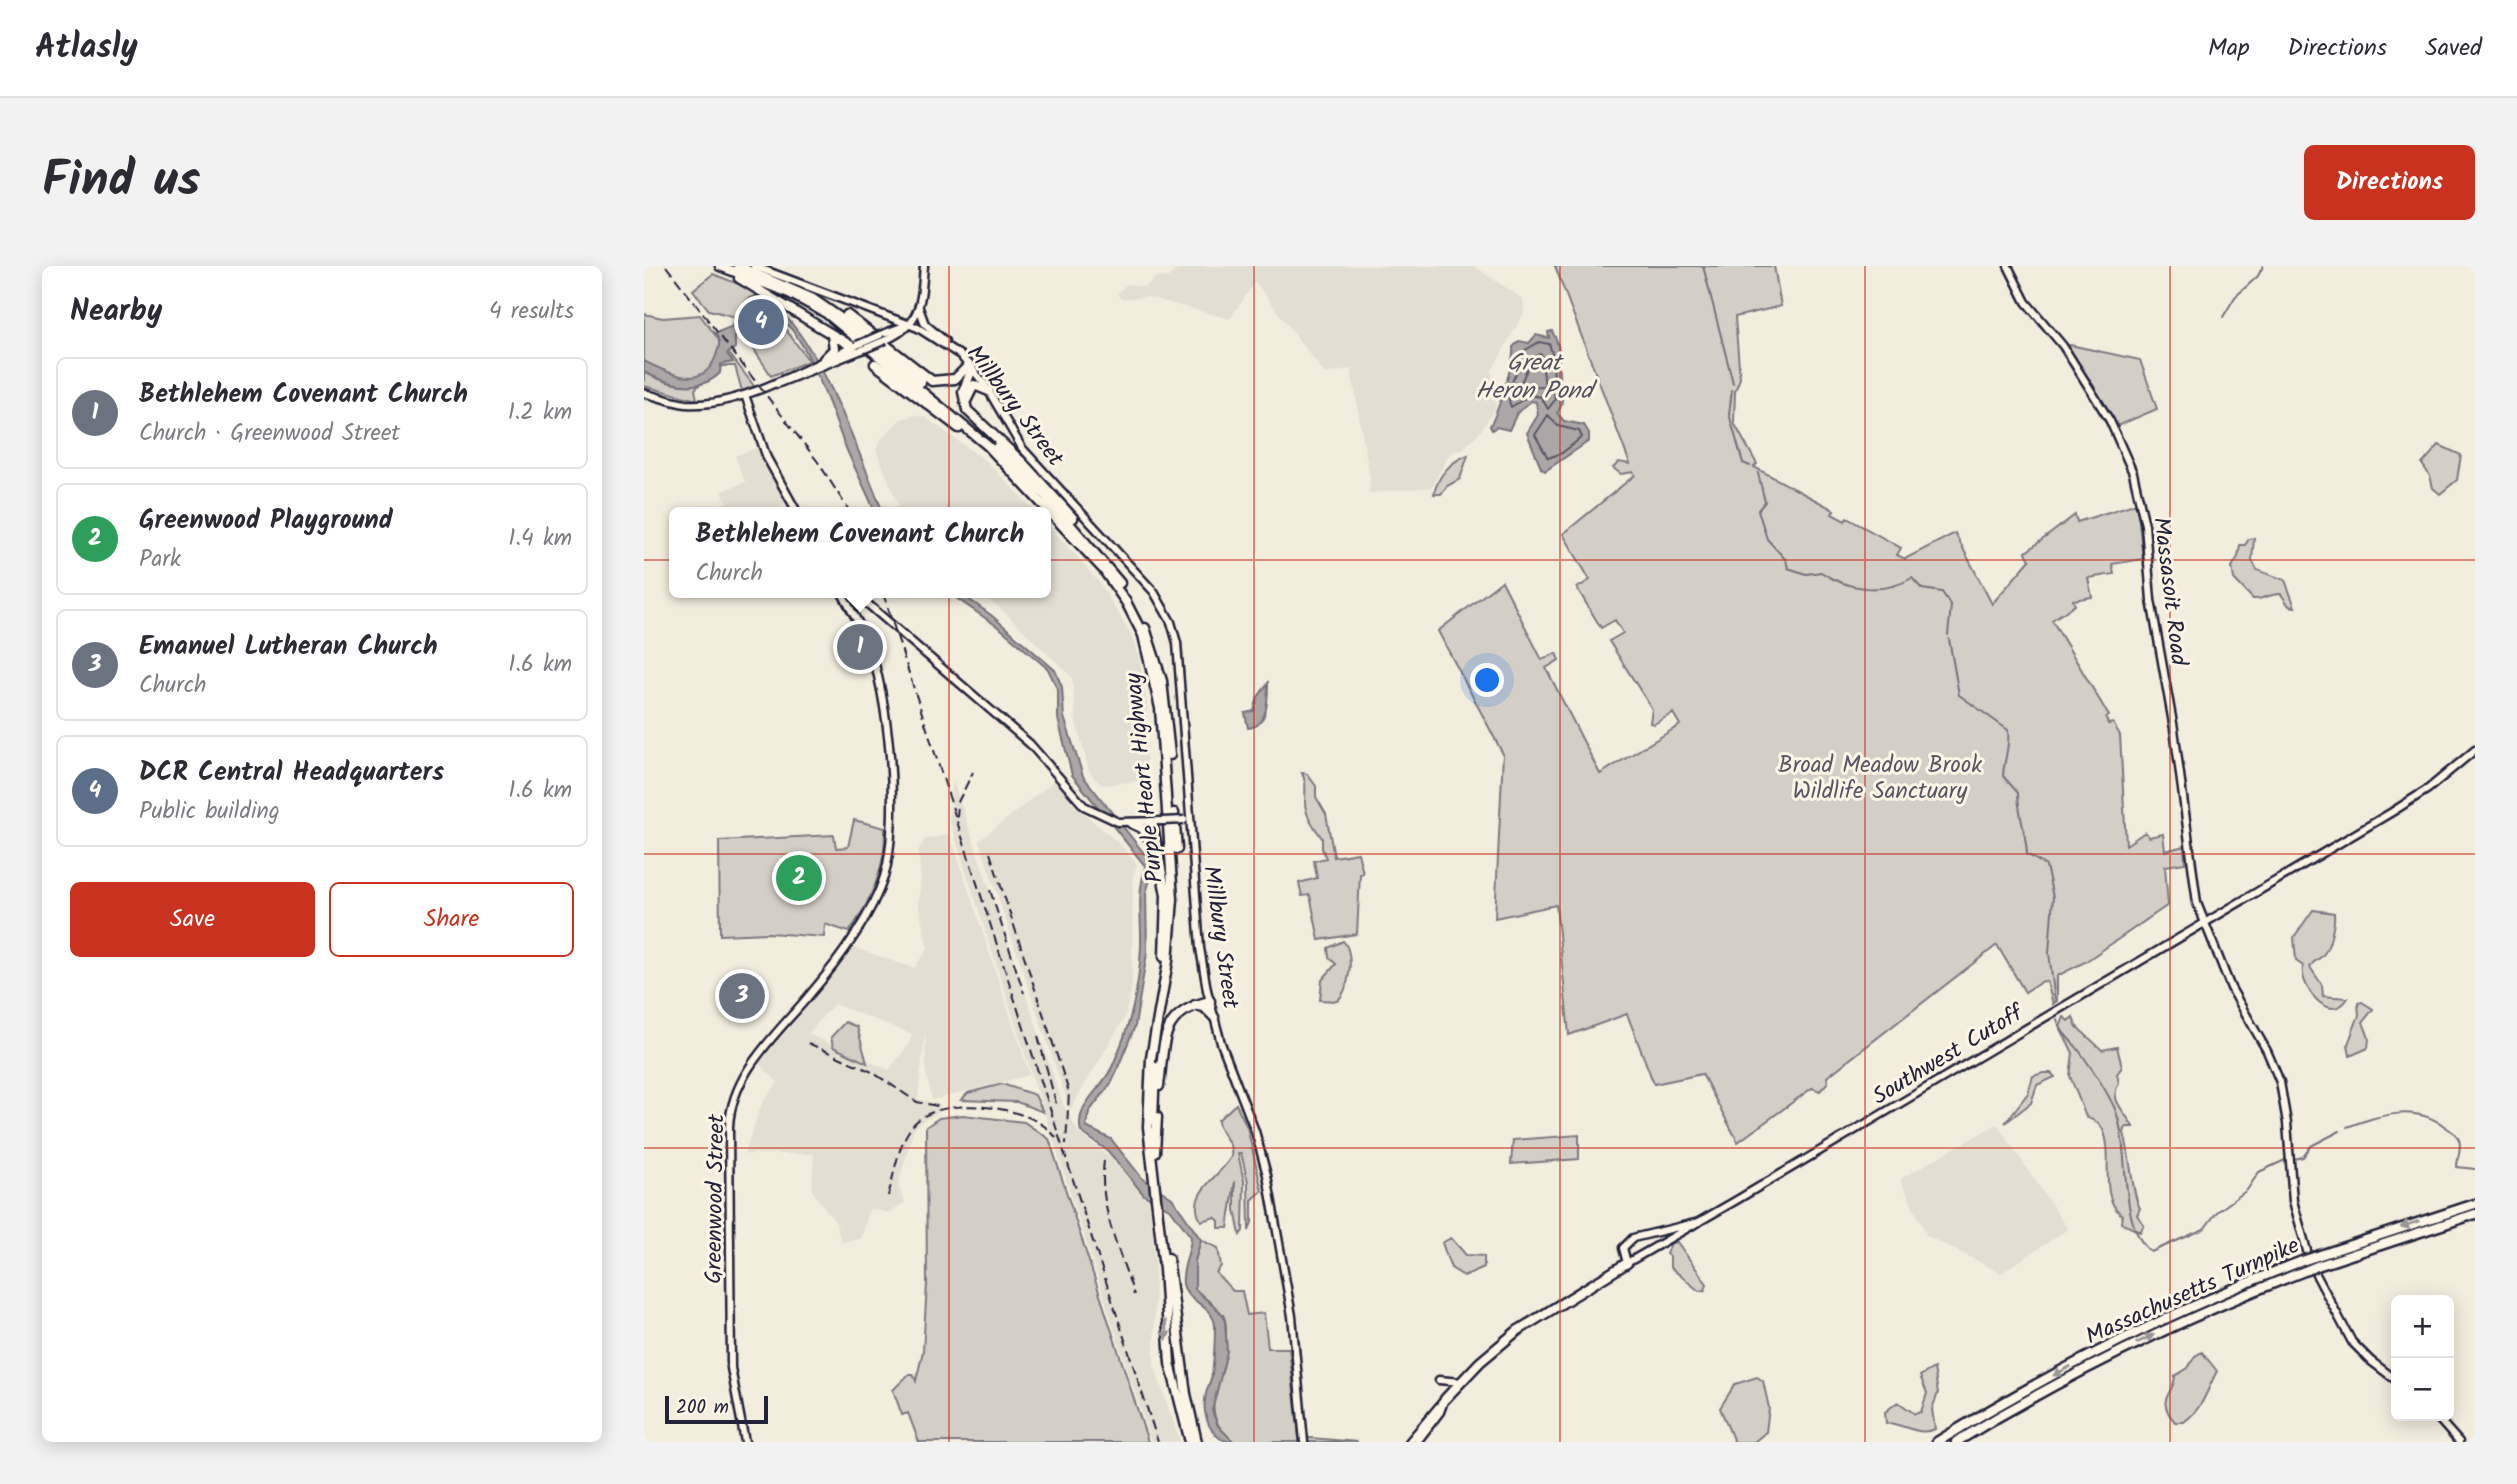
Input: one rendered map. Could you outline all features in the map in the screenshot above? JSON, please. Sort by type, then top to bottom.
[{"type":"highway","points":[[717,266],[857,347]]},
{"type":"highway","name":"Purple Heart Highway","points":[[717,266],[789,293],[836,320],[1005,463],[1045,507]]},
{"type":"highway","name":"Purple Heart Highway","points":[[738,266],[752,268],[828,308],[888,355],[1013,462],[1110,568],[1142,620],[1157,662],[1165,704],[1176,837],[1177,935],[1156,1061],[1153,1121],[1155,1176]]},
{"type":"highway","points":[[752,268],[829,303],[927,379],[949,381],[971,367]]},
{"type":"highway","points":[[825,362],[834,349],[835,341],[830,332]]},
{"type":"highway","points":[[875,365],[1005,463]]},
{"type":"highway","points":[[971,367],[962,396],[967,410],[1048,489],[1110,568]]},
{"type":"highway","points":[[967,410],[967,396],[972,386],[980,385],[989,391]]},
{"type":"highway","name":"Purple Heart Highway","points":[[1051,514],[1116,586],[1135,618],[1148,652],[1160,708],[1173,881],[1172,935],[1158,1013],[1147,1109],[1185,1394],[1197,1442]]},
{"type":"highway","points":[[1152,822],[1166,907],[1158,1013]]},
{"type":"highway","points":[[1131,823],[1145,831],[1158,851]]},
{"type":"highway","points":[[1155,1152],[1159,1085],[1168,1030],[1179,1012],[1192,1004],[1210,1001]]},
{"type":"highway","points":[[1192,1004],[1204,1007],[1214,1017]]},
{"type":"highway","name":"Massachusetts Turnpike","points":[[1956,1442],[2066,1379],[2139,1342],[2304,1266],[2475,1204]]},
{"type":"highway","name":"Massachusetts Turnpike","points":[[2316,1261],[2475,1214]]},
{"type":"highway","name":"Purple Heart Highway","points":[[1160,1215],[1170,1363],[1190,1442]]},
{"type":"highway","name":"Southwest Cutoff","points":[[1445,1399],[1517,1331],[1627,1263]]},
{"type":"highway","name":"Massachusetts Turnpike","points":[[1937,1442],[2031,1387],[2126,1338],[2204,1301],[2304,1266]]},
{"type":"main road","points":[[923,266],[919,308],[923,323],[948,346]]},
{"type":"main road","name":"Massasoit Road","points":[[2008,266],[2025,301],[2069,356],[2110,421],[2133,473],[2144,517],[2151,600],[2175,729],[2192,882],[2204,923],[2235,997],[2267,1051],[2280,1082],[2295,1214],[2311,1265],[2352,1342],[2391,1376]]},
{"type":"main road","name":"Millbury Street","points":[[752,268],[909,325],[948,346],[971,367],[989,391],[1022,448],[1154,592],[1166,611],[1177,643],[1187,819],[1200,948],[1210,1001],[1229,1069],[1255,1131],[1265,1164],[1292,1316],[1305,1440]]},
{"type":"main road","points":[[644,393],[692,404],[745,395],[909,325],[919,308]]},
{"type":"main road","points":[[881,314],[885,324],[883,338]]},
{"type":"main road","points":[[745,395],[767,457],[794,507]]},
{"type":"main road","name":"Greenwood Street","points":[[745,1442],[731,1367],[729,1127],[732,1104],[745,1074],[816,988],[868,912],[884,876],[888,855],[887,729],[869,647],[844,598]]},
{"type":"main road","points":[[861,598],[1026,741],[1088,810],[1111,820],[1131,823],[1187,819]]},
{"type":"main road","name":"Southwest Cutoff","points":[[1627,1263],[2407,804],[2475,750]]},
{"type":"main road","points":[[1627,1263],[1622,1251],[1631,1239],[1699,1222]]},
{"type":"main road","points":[[1439,1380],[1461,1382]]},
{"type":"main road","name":"Southwest Cutoff","points":[[1409,1442],[1445,1399]]},
{"type":"main road","name":"Southwest Cutoff","points":[[1417,1442],[1440,1412],[1445,1399]]},
{"type":"main road","points":[[2440,1421],[2459,1442]]},
{"type":"shaded area","points":[[1182,266],[1474,266],[1523,299],[1524,313],[1491,372],[1496,382],[1496,408],[1479,433],[1463,449],[1450,453],[1432,487],[1369,493],[1370,479],[1351,369],[1325,374],[1255,282],[1230,319],[1147,297],[1121,299],[1117,294],[1127,284],[1145,287],[1155,278],[1168,277]]},
{"type":"shaded area","points":[[916,415],[925,417],[986,461],[1031,507],[899,507],[876,450],[881,439],[901,419]]},
{"type":"shaded area","points":[[759,447],[787,503],[776,507],[728,507],[722,491],[745,482],[735,456]]},
{"type":"shaded area","points":[[1051,528],[1098,581],[1130,632],[1139,658],[1147,703],[1146,780],[1102,785],[1096,780],[1089,771],[1076,722],[1072,677],[1001,609],[986,598],[1051,598]]},
{"type":"shaded area","points":[[1055,780],[1074,805],[1123,847],[1137,865],[1133,875],[1132,986],[1125,1017],[1070,1110],[979,841]]},
{"type":"shaded area","points":[[953,781],[1063,1104],[1079,1133],[1110,1157],[1149,1201],[1155,1262],[1154,1365],[1180,1442],[1151,1442],[949,819]]},
{"type":"shaded area","points":[[950,834],[1030,1075],[932,1100],[926,1073],[925,1031],[918,1099],[940,1105],[940,1112],[921,1122],[913,1131],[898,1186],[905,1202],[889,1213],[870,1208],[861,1239],[841,1242],[836,1223],[812,1191],[814,1154],[744,1154],[762,1103],[778,1082],[758,1063],[791,1026],[847,952],[855,948],[914,968],[928,949],[918,902],[921,880],[918,851],[925,839]],"holes":[[[834,1004],[912,1034],[909,1044],[889,1070],[808,1034]]]},
{"type":"shaded area","points":[[1997,1124],[2068,1229],[2001,1273],[1927,1236],[1900,1179]]},
{"type":"green space","name":"Broad Meadow Brook Wildlife Sanctuary","points":[[1555,266],[1774,266],[1781,306],[1735,317],[1740,378],[1735,391],[1734,423],[1757,464],[1754,467],[1834,510],[1832,514],[1845,521],[1847,518],[1901,548],[1897,555],[1905,559],[1955,533],[1992,604],[2030,560],[2026,552],[2075,515],[2077,522],[2137,503],[2143,559],[2112,564],[2114,574],[2088,578],[2092,597],[2073,600],[2075,605],[2052,620],[2109,716],[2106,718],[2108,724],[2113,723],[2120,735],[2126,845],[2145,832],[2149,837],[2163,834],[2165,851],[2184,846],[2185,863],[2165,866],[2168,905],[2085,962],[2057,976],[2057,1001],[2053,1004],[2047,982],[2043,981],[2025,992],[1997,945],[1827,1077],[1828,1082],[1820,1091],[1812,1088],[1738,1142],[1702,1074],[1654,1084],[1627,1014],[1569,1035],[1556,905],[1495,918],[1503,754],[1438,631],[1502,581],[1542,660],[1556,653],[1559,660],[1546,668],[1600,774],[1680,725],[1673,713],[1654,724],[1650,723],[1652,709],[1609,641],[1623,633],[1615,620],[1601,628],[1577,588],[1590,580],[1563,534],[1635,475],[1633,472],[1621,474],[1613,468],[1619,462],[1630,464]]},
{"type":"green space","points":[[713,274],[761,293],[747,299],[736,317],[709,310],[693,290]]},
{"type":"green space","points":[[758,308],[772,311],[809,361],[771,376],[754,350],[745,329],[744,320],[748,313]]},
{"type":"green space","points":[[644,314],[663,318],[700,315],[754,386],[742,391],[735,366],[720,366],[695,389],[697,400],[644,386]]},
{"type":"green space","points":[[2070,345],[2140,360],[2157,409],[2117,426],[2068,348]]},
{"type":"green space","points":[[2439,445],[2461,455],[2457,480],[2440,494],[2433,488],[2430,476],[2422,464]]},
{"type":"green space","points":[[1468,455],[1460,479],[1447,486],[1441,494],[1434,494],[1446,470]]},
{"type":"green space","points":[[2254,538],[2252,560],[2257,570],[2285,580],[2295,607],[2289,606],[2281,594],[2253,599],[2234,579],[2232,567],[2238,557],[2240,545],[2245,545],[2249,539]]},
{"type":"green space","points":[[1302,773],[1307,774],[1316,786],[1316,797],[1326,814],[1334,857],[1358,853],[1363,873],[1360,874],[1357,934],[1319,940],[1310,895],[1302,896],[1299,883],[1317,878],[1314,861],[1326,858],[1322,849],[1322,838],[1307,812]]},
{"type":"green space","points":[[854,820],[885,828],[885,842],[876,883],[849,932],[825,924],[824,937],[769,933],[720,935],[719,841],[834,835],[836,848],[848,847]]},
{"type":"green space","points":[[2313,910],[2334,913],[2333,929],[2327,948],[2310,967],[2322,985],[2323,996],[2348,998],[2341,1006],[2333,1008],[2325,1006],[2311,993],[2303,975],[2303,966],[2296,961],[2294,937]]},
{"type":"green space","points":[[1343,941],[1347,946],[1350,962],[1345,989],[1337,1001],[1320,1000],[1322,980],[1336,964],[1329,957],[1328,948]]},
{"type":"green space","points":[[2362,1002],[2373,1009],[2363,1022],[2369,1038],[2368,1048],[2350,1056],[2348,1044],[2359,1015],[2358,1003]]},
{"type":"green space","points":[[2064,1017],[2068,1021],[2073,1017],[2076,1026],[2102,1050],[2117,1047],[2122,1067],[2117,1074],[2119,1083],[2116,1096],[2133,1127],[2126,1127],[2124,1133],[2140,1208],[2137,1215],[2144,1225],[2140,1232],[2121,1223],[2122,1215],[2114,1207],[2110,1197],[2106,1140],[2100,1125],[2086,1117],[2070,1076],[2073,1053],[2060,1027]]},
{"type":"green space","points":[[845,1022],[857,1027],[867,1063],[833,1047],[831,1037]]},
{"type":"green space","points":[[2051,1073],[2055,1077],[2037,1085],[2031,1103],[2005,1123],[2028,1093],[2033,1076]]},
{"type":"green space","points":[[1002,1084],[1035,1095],[1043,1112],[1017,1102],[961,1100],[968,1093]]},
{"type":"green space","points":[[1236,1104],[1247,1127],[1262,1191],[1252,1200],[1252,1222],[1249,1231],[1248,1182],[1241,1153],[1238,1154],[1244,1181],[1243,1231],[1240,1235],[1235,1210],[1235,1181],[1228,1228],[1219,1228],[1219,1221],[1215,1217],[1201,1221],[1197,1211],[1200,1194],[1231,1157],[1230,1146],[1220,1130],[1218,1120]]},
{"type":"green space","points":[[963,1115],[1024,1122],[1049,1139],[1148,1442],[919,1442],[908,1413],[902,1415],[893,1390],[909,1374],[913,1374],[916,1381],[923,1351],[927,1284],[926,1127],[939,1118]]},
{"type":"green space","points":[[1579,1135],[1579,1159],[1511,1164],[1513,1140]]},
{"type":"green space","points":[[1451,1238],[1466,1255],[1484,1256],[1484,1267],[1464,1276],[1451,1268],[1442,1243]]},
{"type":"green space","points":[[1201,1240],[1218,1248],[1221,1266],[1216,1273],[1233,1291],[1242,1291],[1247,1315],[1264,1313],[1268,1348],[1289,1348],[1299,1437],[1358,1442],[1234,1442],[1222,1430],[1215,1418],[1214,1406],[1225,1352],[1226,1323],[1220,1311],[1195,1289],[1195,1260]]},
{"type":"green space","points":[[1677,1242],[1707,1284],[1705,1290],[1699,1291],[1670,1267],[1670,1257],[1666,1254],[1671,1243]]},
{"type":"green space","points":[[2202,1352],[2217,1371],[2196,1411],[2184,1422],[2175,1422],[2169,1414],[2166,1402],[2175,1376],[2188,1368],[2195,1356]]},
{"type":"green space","points":[[1934,1368],[1938,1393],[1932,1409],[1935,1429],[1917,1431],[1886,1423],[1885,1412],[1898,1402],[1915,1414],[1921,1412],[1927,1393],[1920,1376]]},
{"type":"green space","points":[[1757,1377],[1763,1381],[1769,1408],[1766,1432],[1754,1442],[1734,1442],[1720,1408],[1735,1384]]},
{"type":"water","points":[[761,293],[782,312],[801,336],[833,393],[881,507],[873,507],[811,361],[798,338],[784,320],[768,310],[751,309],[735,335],[735,348],[727,354],[733,362],[721,364],[720,373],[712,380],[703,384],[673,384],[644,372],[644,361],[674,374],[693,377],[702,374],[709,368],[718,351],[719,342],[715,333],[731,327],[745,303]]},
{"type":"water","name":"Great Heron Pond","points":[[1552,331],[1558,347],[1562,394],[1562,404],[1557,413],[1564,421],[1584,425],[1589,433],[1589,441],[1545,471],[1541,468],[1527,433],[1538,415],[1536,402],[1531,401],[1517,413],[1509,430],[1496,427],[1492,430],[1490,426],[1508,375],[1513,347],[1519,341],[1529,343],[1536,335],[1549,338],[1548,332]]},
{"type":"water","points":[[956,598],[967,598],[991,615],[1055,670],[1062,687],[1064,717],[1083,776],[1154,866],[1146,893],[1147,953],[1135,1026],[1112,1082],[1089,1112],[1086,1127],[1111,1139],[1142,1178],[1172,1198],[1201,1240],[1195,1261],[1195,1289],[1223,1315],[1227,1352],[1212,1411],[1218,1426],[1234,1442],[1226,1441],[1214,1432],[1205,1410],[1212,1374],[1215,1326],[1214,1319],[1185,1290],[1183,1284],[1191,1237],[1171,1210],[1144,1195],[1108,1151],[1081,1132],[1081,1114],[1112,1067],[1124,1038],[1136,994],[1140,963],[1140,896],[1146,867],[1072,775],[1058,719],[1058,690],[1048,669],[1001,629]]},
{"type":"water","points":[[1268,683],[1266,711],[1260,723],[1248,728],[1245,713],[1254,711],[1258,697]]},
{"type":"waterway","points":[[1703,266],[1733,383]]},
{"type":"waterway","points":[[2223,317],[2235,297],[2258,276],[2263,266]]},
{"type":"waterway","points":[[1732,390],[1729,414],[1743,463],[1750,466]]},
{"type":"waterway","points":[[1758,473],[1765,502],[1758,510],[1767,539],[1786,560],[1788,568],[1806,574],[1821,572],[1842,583],[1865,588],[1889,587],[1912,578],[1922,589],[1942,592],[1951,606],[1948,635]]},
{"type":"waterway","points":[[1949,639],[1959,695],[2008,730],[2003,776],[2018,793],[2027,854],[2046,866],[2053,897],[2049,953],[2055,1001]]},
{"type":"waterway","points":[[2057,1019],[2063,1032],[2098,1078],[2115,1109],[2123,1144],[2126,1185],[2133,1224],[2140,1240],[2151,1252],[2204,1229],[2217,1212],[2247,1190],[2259,1172],[2285,1160]]},
{"type":"waterway","points":[[2347,1127],[2385,1115],[2423,1116],[2435,1120],[2457,1136],[2460,1146],[2457,1167],[2475,1169]]},
{"type":"waterway","points":[[2294,1159],[2303,1157],[2311,1146],[2340,1131]]},
{"type":"railway","points":[[666,266],[818,462],[847,507]]},
{"type":"railway","points":[[885,598],[1158,1442]]},
{"type":"railway","points":[[957,818],[958,802],[973,772]]},
{"type":"railway","points":[[990,853],[1069,1092],[1066,1144]]},
{"type":"railway","points":[[990,890],[1024,993]]},
{"type":"railway","points":[[1038,1036],[1057,1107]]},
{"type":"railway","points":[[808,1043],[872,1072],[917,1102],[942,1107]]},
{"type":"railway","points":[[888,1196],[905,1137],[917,1121],[930,1113],[948,1108],[990,1107],[1030,1118],[1056,1138]]},
{"type":"railway","points":[[1104,1161],[1107,1212],[1134,1295]]},
{"type":"place","name":"DCR Central Headquarters","points":[[761,322]]},
{"type":"place","name":"Bethlehem Covenant Church","points":[[860,647]]},
{"type":"place","name":"Greenwood Playground","points":[[799,878]]},
{"type":"place","name":"Emanuel Lutheran Church","points":[[742,996]]}]
